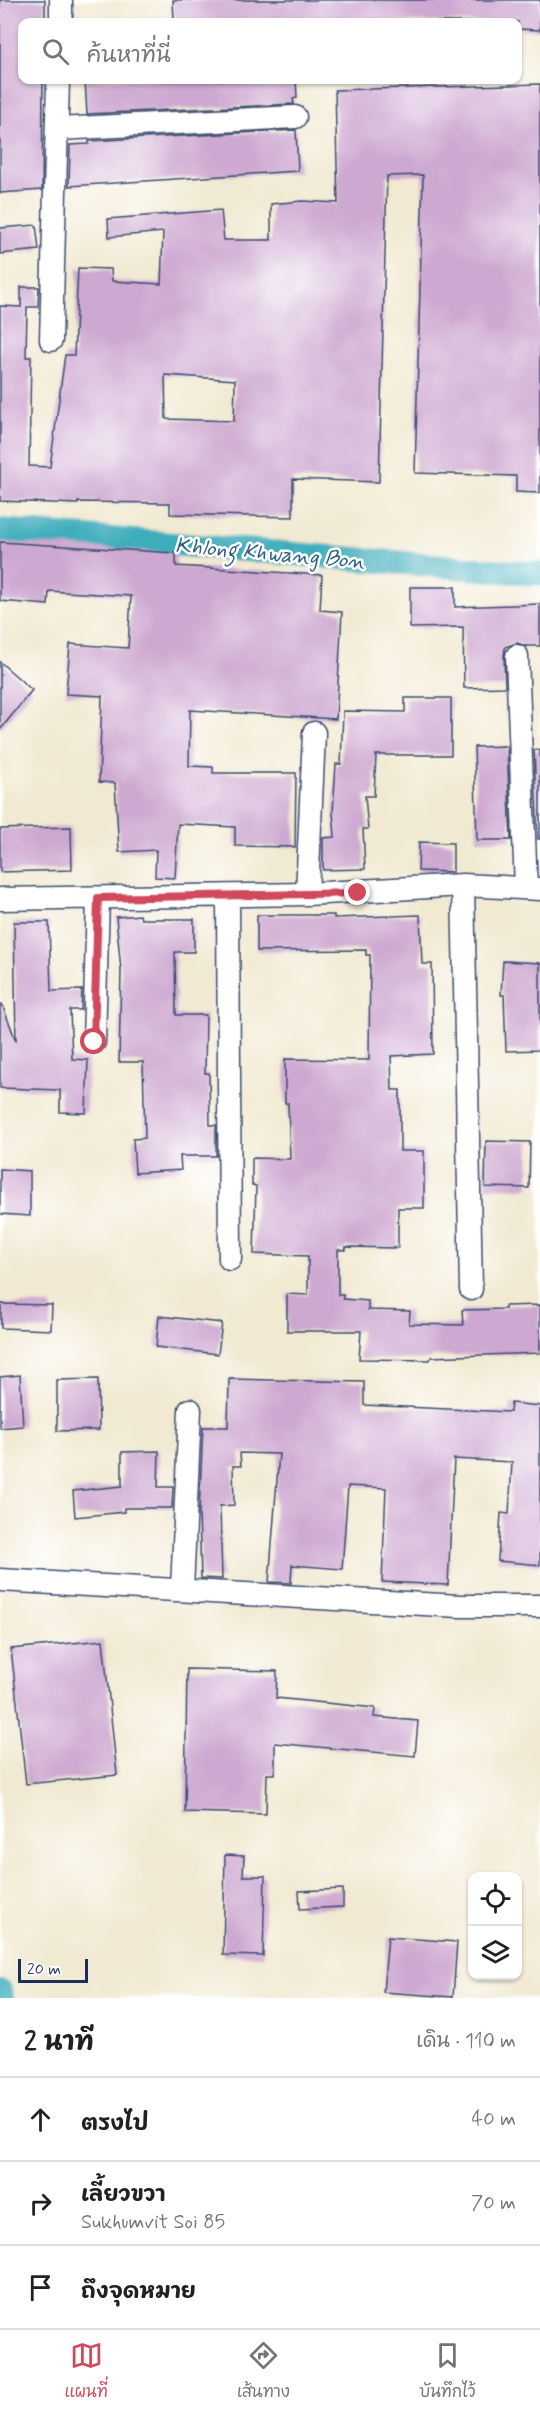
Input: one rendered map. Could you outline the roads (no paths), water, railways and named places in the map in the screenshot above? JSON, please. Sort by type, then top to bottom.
[{"type":"street","points":[[60,18],[61,0]]},
{"type":"street","points":[[51,340],[57,205],[58,84]]},
{"type":"street","points":[[57,129],[295,117]]},
{"type":"street","points":[[0,899],[307,894],[463,885],[533,888],[517,656]]},
{"type":"street","points":[[307,894],[314,734]]},
{"type":"street","points":[[463,885],[471,1289]]},
{"type":"street","points":[[228,896],[230,1259]]},
{"type":"street","points":[[94,1042],[98,898]]},
{"type":"street","points":[[182,1590],[190,1410]]},
{"type":"street","points":[[0,1580],[459,1606],[540,1606]]},
{"type":"waterway","name":"Khlong Khwang Bon","points":[[0,530],[540,574]]},
{"type":"waterway","points":[[0,1991],[2,1998]]}]
